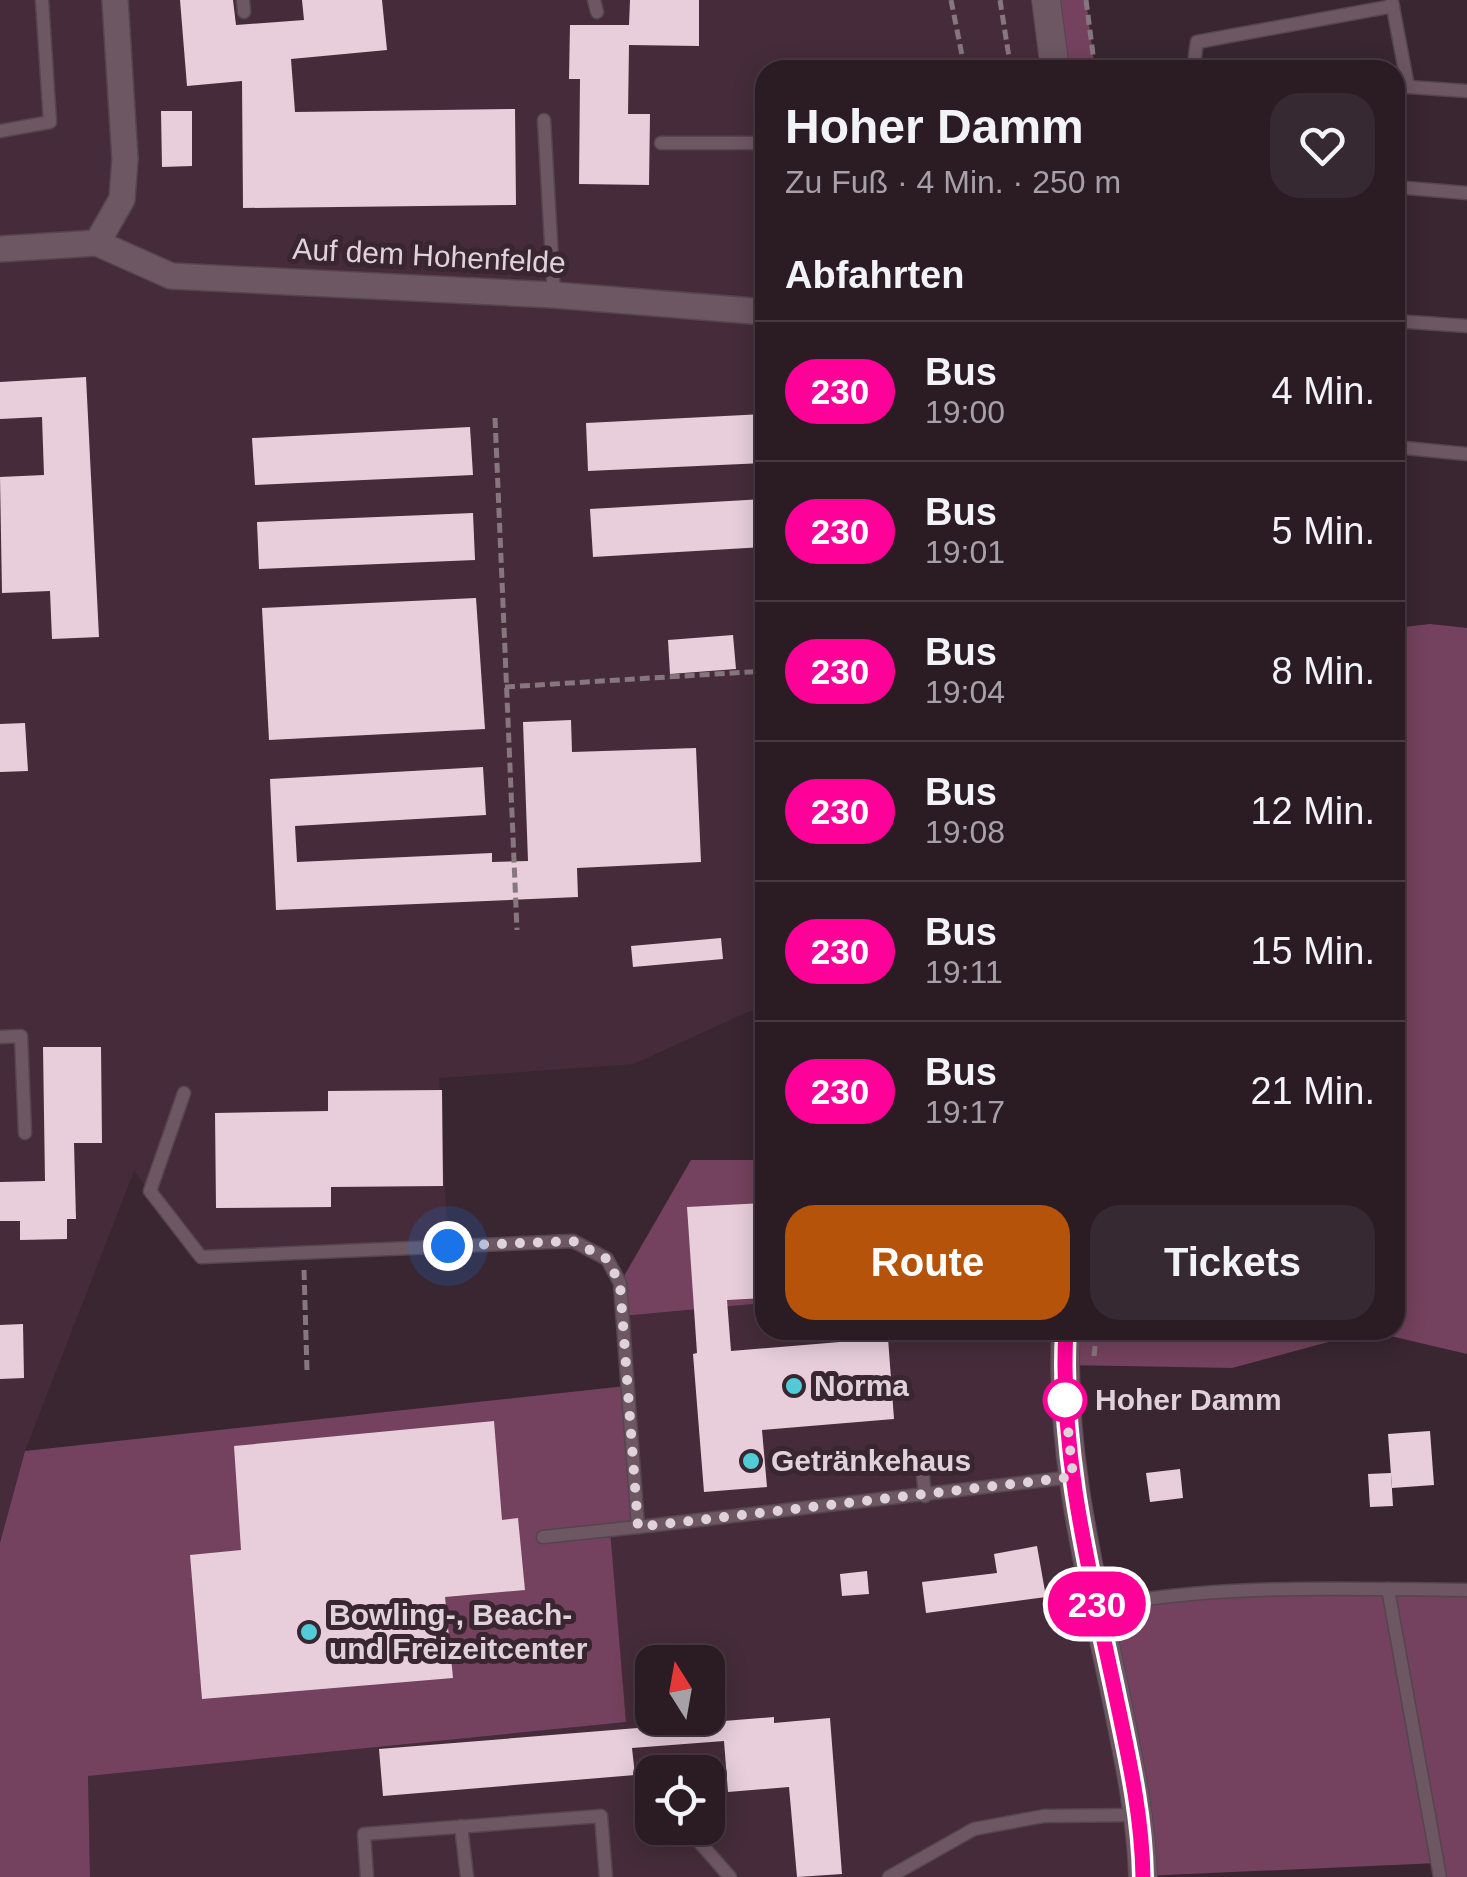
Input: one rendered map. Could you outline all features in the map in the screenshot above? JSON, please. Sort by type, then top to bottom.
[{"type":"main road","points":[[1046,0],[1054,60]]},
{"type":"main road","points":[[1066,1340],[1065,1410],[1073,1477],[1140,1815],[1143,1877]]},
{"type":"street","points":[[0,249],[97,243],[122,198],[125,158],[115,0]]},
{"type":"street","name":"Auf dem Hohenfelde","points":[[97,243],[172,276],[554,295],[755,311]]},
{"type":"lane","points":[[0,130],[50,122],[42,0]]},
{"type":"lane","points":[[1194,60],[1197,42],[1393,3],[1398,60]]},
{"type":"lane","points":[[1405,86],[1467,91]]},
{"type":"lane","points":[[544,120],[554,295]]},
{"type":"lane","points":[[661,143],[755,143]]},
{"type":"lane","points":[[1405,188],[1467,193]]},
{"type":"lane","points":[[1405,321],[1467,326]]},
{"type":"lane","points":[[1405,449],[1467,454]]},
{"type":"lane","points":[[0,1037],[21,1036],[25,1133]]},
{"type":"lane","points":[[184,1094],[150,1192],[202,1256],[573,1241],[607,1259],[620,1284],[638,1527]]},
{"type":"lane","points":[[923,1476],[925,1496]]},
{"type":"lane","points":[[543,1536],[1073,1477]]},
{"type":"lane","points":[[1388,1589],[1440,1877]]},
{"type":"lane","points":[[1097,1607],[1136,1599],[1216,1592],[1467,1590]]},
{"type":"lane","points":[[889,1877],[974,1829],[1044,1816],[1140,1815]]},
{"type":"lane","points":[[366,1877],[364,1834],[601,1816],[606,1877]]},
{"type":"lane","points":[[461,1826],[467,1877]]},
{"type":"lane","points":[[702,1845],[730,1877]]},
{"type":"path","points":[[951,0],[963,60]]},
{"type":"path","points":[[1000,0],[1009,60]]},
{"type":"path","points":[[1086,0],[1094,60]]},
{"type":"path","points":[[495,418],[517,930]]},
{"type":"path","points":[[505,687],[755,672]]},
{"type":"path","points":[[304,1252],[306,1371]]},
{"type":"shaded area","points":[[0,0],[1046,0],[1054,60],[755,60],[755,1009],[634,1064],[439,1078],[448,1246],[201,1257],[134,1171],[25,1451],[0,1543]]},
{"type":"shaded area","points":[[1046,0],[1086,0],[1094,60],[1054,60]]},
{"type":"shaded area","points":[[1430,624],[1467,628],[1467,1354],[1405,1339],[1405,627]]},
{"type":"shaded area","points":[[691,1160],[755,1160],[755,1304],[622,1316],[620,1283]]},
{"type":"shaded area","points":[[755,1304],[755,1340],[1067,1340],[1143,1877],[90,1877],[88,1776],[626,1722],[609,1530],[637,1527],[622,1316]]},
{"type":"shaded area","points":[[1065,1340],[1336,1340],[1232,1368],[1064,1365]]},
{"type":"shaded area","name":"Bowling-, Beach- und Freizeitcenter","points":[[626,1386],[638,1527],[610,1530],[626,1722],[88,1776],[90,1877],[0,1877],[0,1543],[25,1451]]},
{"type":"shaded area","points":[[1467,1590],[1467,1877],[1440,1877],[1438,1863],[1143,1876],[1097,1607],[1137,1599]]},
{"type":"building","points":[[180,0],[233,0],[236,25],[304,20],[302,0],[382,0],[387,50],[291,59],[295,112],[515,109],[516,205],[243,208],[242,81],[187,86]]},
{"type":"building","points":[[630,0],[699,0],[699,46],[629,45],[628,114],[650,114],[649,185],[579,184],[580,79],[569,79],[570,25],[629,25]]},
{"type":"building","points":[[161,111],[192,111],[192,166],[162,167]]},
{"type":"building","points":[[86,377],[99,637],[52,639],[50,591],[2,593],[0,477],[44,475],[42,417],[0,419],[0,382]]},
{"type":"building","points":[[755,415],[755,463],[588,471],[586,423]]},
{"type":"building","points":[[470,427],[473,475],[255,485],[252,438]]},
{"type":"building","points":[[755,500],[755,548],[593,557],[590,509]]},
{"type":"building","points":[[473,513],[475,560],[259,569],[257,522]]},
{"type":"building","points":[[476,598],[485,729],[269,740],[262,608]]},
{"type":"building","points":[[733,635],[736,669],[670,674],[668,640]]},
{"type":"building","points":[[571,720],[572,752],[696,748],[701,862],[577,868],[578,897],[276,910],[270,779],[483,767],[486,815],[295,826],[297,862],[492,853],[492,862],[528,861],[523,722]]},
{"type":"building","points":[[25,723],[28,771],[0,772],[0,724]]},
{"type":"building","points":[[721,938],[723,959],[633,967],[631,946]]},
{"type":"building","points":[[43,1047],[101,1047],[102,1143],[74,1143],[76,1219],[67,1219],[67,1239],[20,1240],[20,1221],[0,1221],[0,1182],[45,1181]]},
{"type":"building","points":[[442,1090],[443,1186],[331,1187],[331,1207],[216,1208],[215,1113],[328,1111],[328,1091]]},
{"type":"building","name":"Norma","points":[[755,1204],[755,1299],[727,1300],[731,1351],[888,1340],[894,1419],[762,1430],[767,1487],[704,1492],[687,1207]]},
{"type":"building","points":[[23,1324],[24,1378],[0,1379],[0,1325]]},
{"type":"building","points":[[494,1421],[502,1520],[518,1518],[525,1590],[445,1597],[453,1678],[202,1699],[190,1555],[241,1550],[234,1446]]},
{"type":"building","points":[[1430,1431],[1434,1485],[1392,1488],[1388,1434]]},
{"type":"building","points":[[1180,1469],[1183,1498],[1150,1502],[1146,1473]]},
{"type":"building","points":[[1391,1473],[1393,1506],[1370,1507],[1368,1474]]},
{"type":"building","points":[[1037,1546],[1046,1597],[926,1613],[922,1582],[997,1573],[994,1554]]},
{"type":"building","points":[[867,1571],[869,1594],[842,1596],[840,1574]]},
{"type":"building","points":[[774,1717],[774,1723],[830,1718],[842,1874],[797,1877],[789,1787],[728,1792],[724,1741],[632,1748],[635,1775],[383,1796],[379,1749],[635,1728],[635,1735],[725,1735],[725,1721]]},
{"type":"bus line","name":"230","points":[[1065,1340],[1065,1410],[1073,1477],[1140,1815],[1143,1877]]},
{"type":"place","name":"Norma","points":[[794,1386]]},
{"type":"place","name":"Hoher Damm","points":[[1065,1400]]},
{"type":"place","name":"Getränkehaus","points":[[751,1461]]},
{"type":"place","name":"Bowling-, Beach- und Freizeitcenter","points":[[309,1632]]},
{"type":"route","points":[[448,1246],[573,1241],[607,1259],[620,1284],[638,1527],[1073,1477],[1065,1400]]}]
